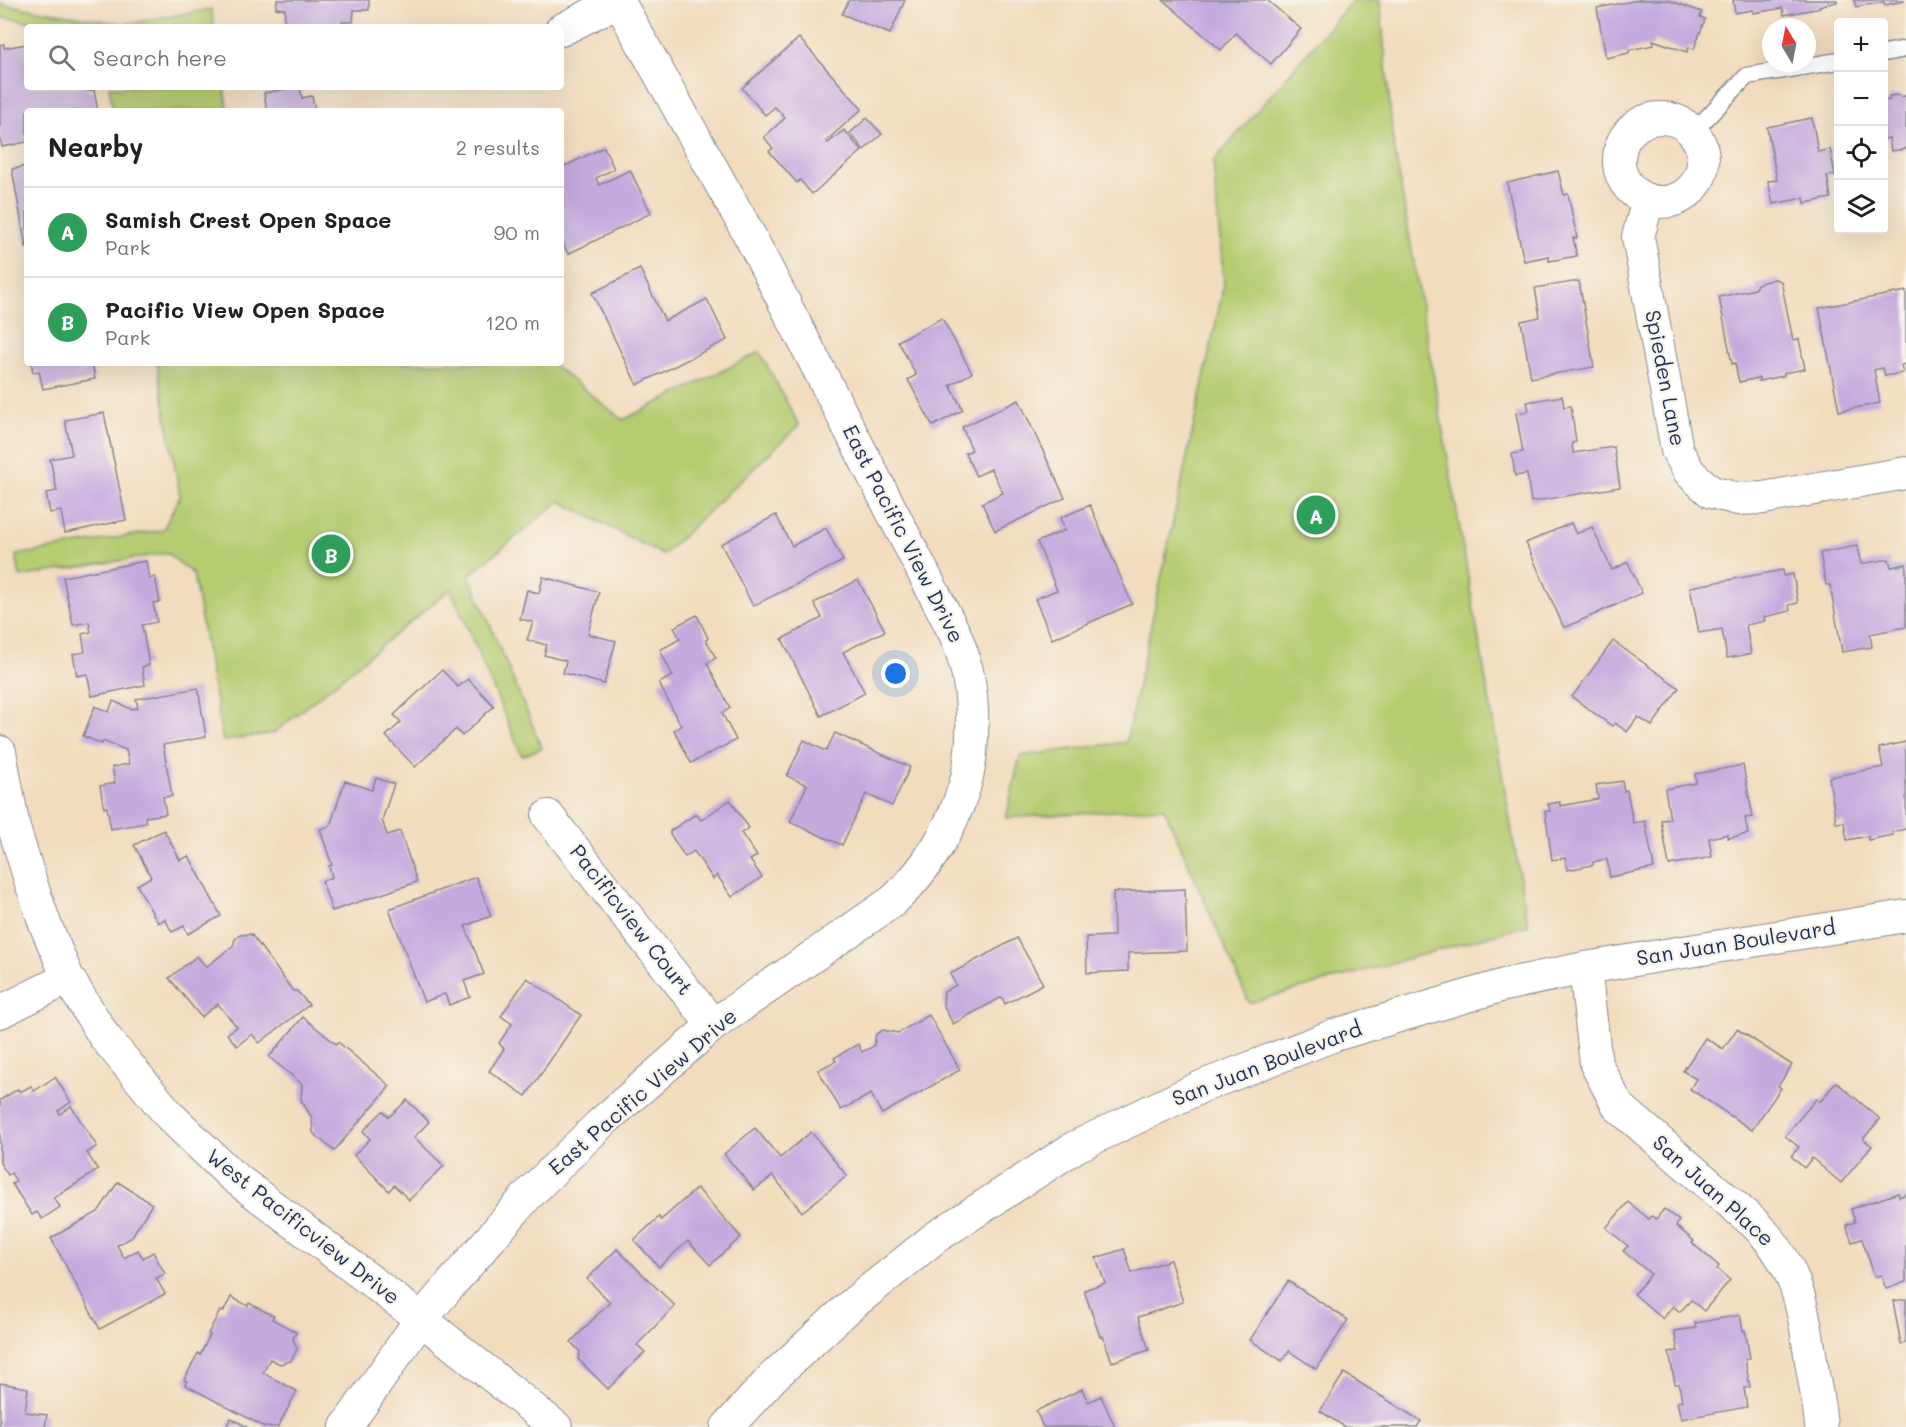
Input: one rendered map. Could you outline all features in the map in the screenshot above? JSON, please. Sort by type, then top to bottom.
[{"type":"street","points":[[564,28],[619,0]]},
{"type":"street","name":"East Pacific View Drive","points":[[345,1427],[421,1319],[527,1196],[599,1125],[713,1025],[893,901],[908,887],[932,856],[964,788],[971,747],[971,699],[965,661],[955,633],[751,238],[619,0]]},
{"type":"street","points":[[1655,118],[1671,119],[1687,126],[1697,138],[1703,154],[1702,170],[1695,185],[1683,196],[1667,202],[1648,200],[1636,194],[1625,182],[1619,166],[1620,149],[1627,135],[1639,123],[1655,118]]},
{"type":"street","name":"Spieden Lane","points":[[1648,200],[1638,237],[1677,450],[1690,473],[1711,492],[1738,499],[1763,498],[1906,473]]},
{"type":"street","name":"West Pacificview Drive","points":[[0,752],[14,828],[45,924],[68,978],[104,1036],[170,1116],[230,1174],[421,1319],[556,1427]]},
{"type":"street","name":"Pacificview Court","points":[[548,816],[713,1025]]},
{"type":"street","name":"San Juan Boulevard","points":[[727,1427],[773,1377],[849,1306],[936,1237],[1075,1147],[1203,1086],[1335,1035],[1504,985],[1585,968],[1906,916]]},
{"type":"street","name":"San Juan Place","points":[[1585,968],[1596,1064],[1618,1106],[1754,1223],[1770,1239],[1785,1261],[1801,1302],[1821,1427]]},
{"type":"street","points":[[0,1011],[68,978]]},
{"type":"lane","points":[[1888,52],[1906,49]]},
{"type":"lane","points":[[1693,132],[1747,76],[1834,62]]},
{"type":"green space","points":[[1353,0],[1380,0],[1393,141],[1528,925],[1249,1003],[1164,808],[1006,818],[1020,756],[1126,742],[1224,284],[1213,162]]},
{"type":"green space","points":[[0,4],[125,24],[47,24],[0,17]]},
{"type":"green space","points":[[211,9],[214,24],[125,24]]},
{"type":"green space","points":[[110,90],[224,90],[228,108],[112,108]]},
{"type":"green space","points":[[760,352],[799,425],[663,555],[560,501],[469,575],[542,748],[522,756],[451,589],[274,733],[223,741],[193,574],[167,553],[20,577],[16,555],[163,530],[180,496],[158,366],[555,366],[623,420]]},
{"type":"building","points":[[277,0],[369,0],[369,10],[354,10],[353,22],[342,22],[342,24],[284,24],[285,9],[276,8]]},
{"type":"building","points":[[849,0],[905,0],[890,34],[842,14]]},
{"type":"building","points":[[1163,0],[1267,0],[1301,29],[1271,64],[1236,33],[1221,50]]},
{"type":"building","points":[[1639,0],[1667,0],[1702,12],[1700,17],[1705,19],[1694,49],[1689,47],[1687,52],[1653,40],[1654,45],[1606,58],[1597,8]]},
{"type":"building","points":[[1733,0],[1837,0],[1837,2],[1784,15],[1783,8],[1753,13],[1753,10],[1735,13]]},
{"type":"building","points":[[1854,0],[1904,0],[1904,1],[1856,7]]},
{"type":"building","points":[[799,38],[862,109],[826,141],[828,143],[844,130],[862,151],[812,194],[800,180],[797,183],[769,151],[773,148],[764,137],[785,118],[775,107],[765,115],[742,88]]},
{"type":"building","points":[[4,44],[4,48],[24,45],[24,90],[94,90],[97,108],[24,108],[24,143],[2,147],[0,137],[0,45]]},
{"type":"building","points":[[301,90],[302,98],[312,96],[314,108],[266,108],[264,93]]},
{"type":"building","points":[[1889,96],[1906,96],[1906,149],[1891,151],[1888,138]]},
{"type":"building","points":[[867,118],[882,134],[864,150],[850,133]]},
{"type":"building","points":[[1812,118],[1818,152],[1830,149],[1834,170],[1834,175],[1827,176],[1831,198],[1805,203],[1804,198],[1773,204],[1768,181],[1777,180],[1767,127]]},
{"type":"building","points":[[604,147],[614,169],[596,178],[599,185],[630,170],[651,213],[568,254],[564,245],[564,167]]},
{"type":"building","points":[[24,167],[24,236],[12,169]]},
{"type":"building","points":[[1558,171],[1564,195],[1568,194],[1577,238],[1573,238],[1577,256],[1549,261],[1549,256],[1524,261],[1507,183]]},
{"type":"building","points":[[640,269],[665,321],[707,299],[727,340],[637,385],[592,293]]},
{"type":"building","points":[[1774,279],[1781,281],[1793,340],[1799,339],[1805,369],[1759,381],[1759,378],[1739,382],[1735,363],[1732,364],[1719,297],[1755,289],[1757,284]]},
{"type":"building","points":[[1579,281],[1594,367],[1531,378],[1521,321],[1540,317],[1535,288]]},
{"type":"building","points":[[1906,291],[1906,364],[1901,365],[1903,373],[1885,376],[1883,368],[1874,370],[1880,403],[1839,411],[1819,308]]},
{"type":"building","points":[[942,318],[972,373],[950,385],[963,410],[933,426],[908,380],[916,375],[898,341]]},
{"type":"building","points":[[32,366],[93,366],[95,379],[43,389],[39,371],[33,372]]},
{"type":"building","points":[[1562,396],[1564,407],[1571,406],[1576,442],[1572,443],[1573,453],[1614,447],[1620,487],[1531,502],[1527,474],[1515,476],[1512,454],[1523,452],[1516,413],[1529,411],[1527,402]]},
{"type":"building","points":[[1019,400],[1065,498],[995,531],[982,503],[1003,493],[991,469],[976,476],[965,453],[972,450],[962,427]]},
{"type":"building","points":[[104,413],[126,520],[65,533],[61,511],[50,513],[46,493],[57,491],[50,459],[72,455],[65,420]]},
{"type":"building","points":[[1090,505],[1132,604],[1052,639],[1035,599],[1057,590],[1037,542],[1065,530],[1060,518]]},
{"type":"building","points":[[776,515],[792,546],[826,528],[843,561],[753,606],[721,544]]},
{"type":"building","points":[[1571,523],[1576,534],[1592,527],[1612,570],[1628,562],[1642,593],[1564,628],[1526,543]]},
{"type":"building","points":[[1857,546],[1861,564],[1889,559],[1891,567],[1906,564],[1906,627],[1870,634],[1872,647],[1842,652],[1830,585],[1826,585],[1820,553]]},
{"type":"building","points":[[146,561],[149,579],[155,577],[160,602],[153,603],[157,622],[142,625],[149,665],[142,667],[145,685],[92,696],[87,674],[77,676],[73,654],[85,652],[82,634],[91,632],[89,622],[73,625],[63,577]]},
{"type":"building","points":[[1783,570],[1784,576],[1793,574],[1798,603],[1789,605],[1790,611],[1764,617],[1765,621],[1746,625],[1751,654],[1727,658],[1722,629],[1699,633],[1690,587]]},
{"type":"building","points":[[543,577],[599,592],[588,634],[616,641],[604,684],[563,673],[566,661],[544,655],[547,645],[527,640],[533,622],[520,619],[527,590],[539,593]]},
{"type":"building","points":[[858,580],[885,631],[843,652],[865,693],[821,716],[782,639],[822,618],[814,603]]},
{"type":"building","points":[[697,615],[708,638],[706,640],[716,658],[707,663],[730,708],[722,713],[736,740],[691,763],[674,730],[681,726],[659,683],[673,676],[660,650],[680,639],[674,627]]},
{"type":"building","points":[[1613,641],[1679,688],[1652,726],[1638,717],[1627,732],[1615,723],[1612,726],[1572,697]]},
{"type":"building","points":[[442,670],[458,687],[468,679],[494,706],[462,736],[456,729],[415,767],[386,736],[401,722],[394,715]]},
{"type":"building","points":[[198,688],[206,737],[163,745],[172,796],[163,797],[166,814],[145,817],[146,823],[111,829],[100,786],[115,783],[112,767],[129,764],[126,750],[83,736],[95,706],[109,712],[113,701],[131,709],[138,708],[136,699]]},
{"type":"building","points":[[835,733],[910,767],[892,806],[866,794],[842,845],[790,822],[807,785],[787,776],[804,740],[826,751]]},
{"type":"building","points":[[1906,742],[1906,829],[1892,832],[1893,835],[1868,840],[1868,836],[1847,840],[1844,822],[1836,823],[1829,777],[1883,767],[1879,748]]},
{"type":"building","points":[[1743,765],[1753,817],[1745,818],[1748,834],[1728,838],[1728,834],[1709,838],[1712,857],[1669,865],[1661,820],[1670,819],[1665,789],[1696,783],[1695,774]]},
{"type":"building","points":[[376,778],[394,784],[382,820],[387,835],[400,831],[417,882],[332,911],[322,881],[332,877],[329,866],[332,865],[320,829],[330,826],[345,781],[372,790]]},
{"type":"building","points":[[1622,781],[1624,791],[1627,790],[1633,823],[1645,821],[1654,868],[1610,877],[1607,859],[1593,862],[1593,865],[1567,870],[1565,858],[1552,860],[1545,811],[1550,811],[1548,804],[1560,802],[1560,806],[1598,799],[1596,785]]},
{"type":"building","points":[[730,800],[749,828],[741,833],[757,856],[750,860],[762,877],[732,897],[717,875],[713,879],[694,851],[685,857],[670,834],[670,831],[696,814],[701,820]]},
{"type":"building","points":[[164,830],[180,860],[189,856],[221,916],[188,934],[184,926],[172,932],[165,919],[158,923],[137,885],[151,877],[134,845]]},
{"type":"building","points":[[476,877],[491,916],[465,926],[484,974],[464,981],[470,997],[449,1005],[445,994],[424,1002],[389,909]]},
{"type":"building","points":[[1185,889],[1187,951],[1128,953],[1128,971],[1087,973],[1086,937],[1114,936],[1113,892]]},
{"type":"building","points":[[251,934],[293,991],[297,991],[309,1005],[259,1043],[252,1034],[237,1046],[227,1034],[237,1027],[218,1004],[201,1017],[169,978],[197,956],[206,967],[233,946],[235,939],[240,935]]},
{"type":"building","points":[[1017,938],[1043,984],[1005,1004],[1002,997],[953,1024],[943,1004],[944,992],[956,985],[950,974]]},
{"type":"building","points":[[527,978],[581,1015],[526,1096],[489,1071],[504,1049],[499,1043],[512,1024],[501,1016]]},
{"type":"building","points":[[929,1015],[960,1070],[882,1114],[871,1094],[841,1110],[818,1070],[836,1061],[834,1058],[858,1044],[862,1052],[874,1046],[876,1034],[883,1030],[898,1033]]},
{"type":"building","points":[[303,1017],[336,1044],[338,1042],[390,1086],[334,1151],[313,1133],[312,1118],[301,1100],[302,1084],[269,1057]]},
{"type":"building","points":[[1737,1029],[1792,1065],[1778,1086],[1781,1088],[1752,1130],[1690,1089],[1696,1079],[1683,1071],[1705,1038],[1723,1049]]},
{"type":"building","points":[[55,1077],[71,1102],[58,1111],[60,1114],[71,1106],[97,1146],[87,1153],[98,1170],[54,1198],[60,1207],[42,1219],[37,1212],[32,1215],[12,1184],[16,1181],[11,1173],[8,1175],[0,1163],[0,1100],[18,1089],[20,1092],[31,1086],[34,1091]]},
{"type":"building","points":[[1836,1082],[1880,1119],[1863,1139],[1872,1146],[1841,1183],[1812,1158],[1804,1168],[1791,1156],[1799,1147],[1785,1136],[1816,1099],[1820,1102]]},
{"type":"building","points":[[407,1100],[429,1122],[414,1137],[444,1166],[409,1200],[394,1185],[389,1191],[354,1155],[370,1139],[363,1131],[383,1111],[389,1117]]},
{"type":"building","points":[[755,1128],[780,1158],[811,1132],[847,1176],[802,1212],[773,1176],[754,1190],[724,1154]]},
{"type":"building","points":[[118,1182],[152,1204],[131,1238],[117,1245],[124,1258],[138,1250],[143,1258],[153,1252],[165,1274],[156,1278],[165,1294],[100,1329],[51,1238],[98,1212]]},
{"type":"building","points":[[697,1188],[741,1237],[710,1265],[688,1241],[659,1267],[634,1240],[659,1217],[661,1220]]},
{"type":"building","points":[[1898,1193],[1899,1197],[1906,1194],[1906,1282],[1886,1289],[1881,1275],[1875,1277],[1862,1239],[1852,1242],[1846,1225],[1855,1222],[1851,1209]]},
{"type":"building","points":[[1628,1202],[1649,1219],[1652,1216],[1656,1219],[1664,1209],[1679,1221],[1676,1226],[1719,1266],[1717,1269],[1730,1280],[1704,1311],[1691,1300],[1680,1312],[1673,1306],[1663,1319],[1634,1294],[1651,1274],[1623,1251],[1628,1246],[1606,1228]]},
{"type":"building","points":[[617,1249],[675,1306],[637,1345],[645,1352],[608,1389],[578,1359],[580,1352],[571,1342],[610,1302],[587,1279]]},
{"type":"building","points":[[1124,1249],[1132,1273],[1170,1260],[1183,1302],[1138,1317],[1149,1350],[1112,1362],[1103,1336],[1100,1337],[1084,1290],[1105,1283],[1096,1258]]},
{"type":"building","points":[[1288,1281],[1348,1320],[1316,1369],[1289,1351],[1282,1361],[1250,1340]]},
{"type":"building","points":[[231,1297],[274,1316],[272,1319],[296,1332],[293,1339],[297,1349],[291,1361],[280,1364],[270,1359],[263,1373],[297,1391],[278,1427],[265,1427],[185,1385],[187,1381],[184,1380],[198,1353],[200,1355],[220,1311],[223,1312]]},
{"type":"building","points":[[1906,1299],[1906,1343],[1901,1344],[1893,1301]]},
{"type":"building","points":[[1740,1315],[1750,1358],[1745,1359],[1750,1387],[1744,1388],[1747,1407],[1681,1419],[1677,1402],[1682,1401],[1679,1384],[1675,1384],[1669,1352],[1678,1351],[1674,1331],[1696,1328],[1695,1323]]},
{"type":"building","points":[[1344,1373],[1421,1421],[1417,1427],[1345,1427],[1320,1411]]},
{"type":"building","points":[[0,1383],[28,1388],[25,1412],[47,1415],[45,1427],[0,1427]]},
{"type":"building","points":[[1082,1389],[1088,1402],[1101,1396],[1115,1427],[1043,1427],[1036,1411]]},
{"type":"building","points":[[231,1418],[247,1427],[226,1427]]},
{"type":"place","name":"Samish Crest Open Space","points":[[1316,515]]},
{"type":"place","name":"Pacific View Open Space","points":[[331,554]]}]
